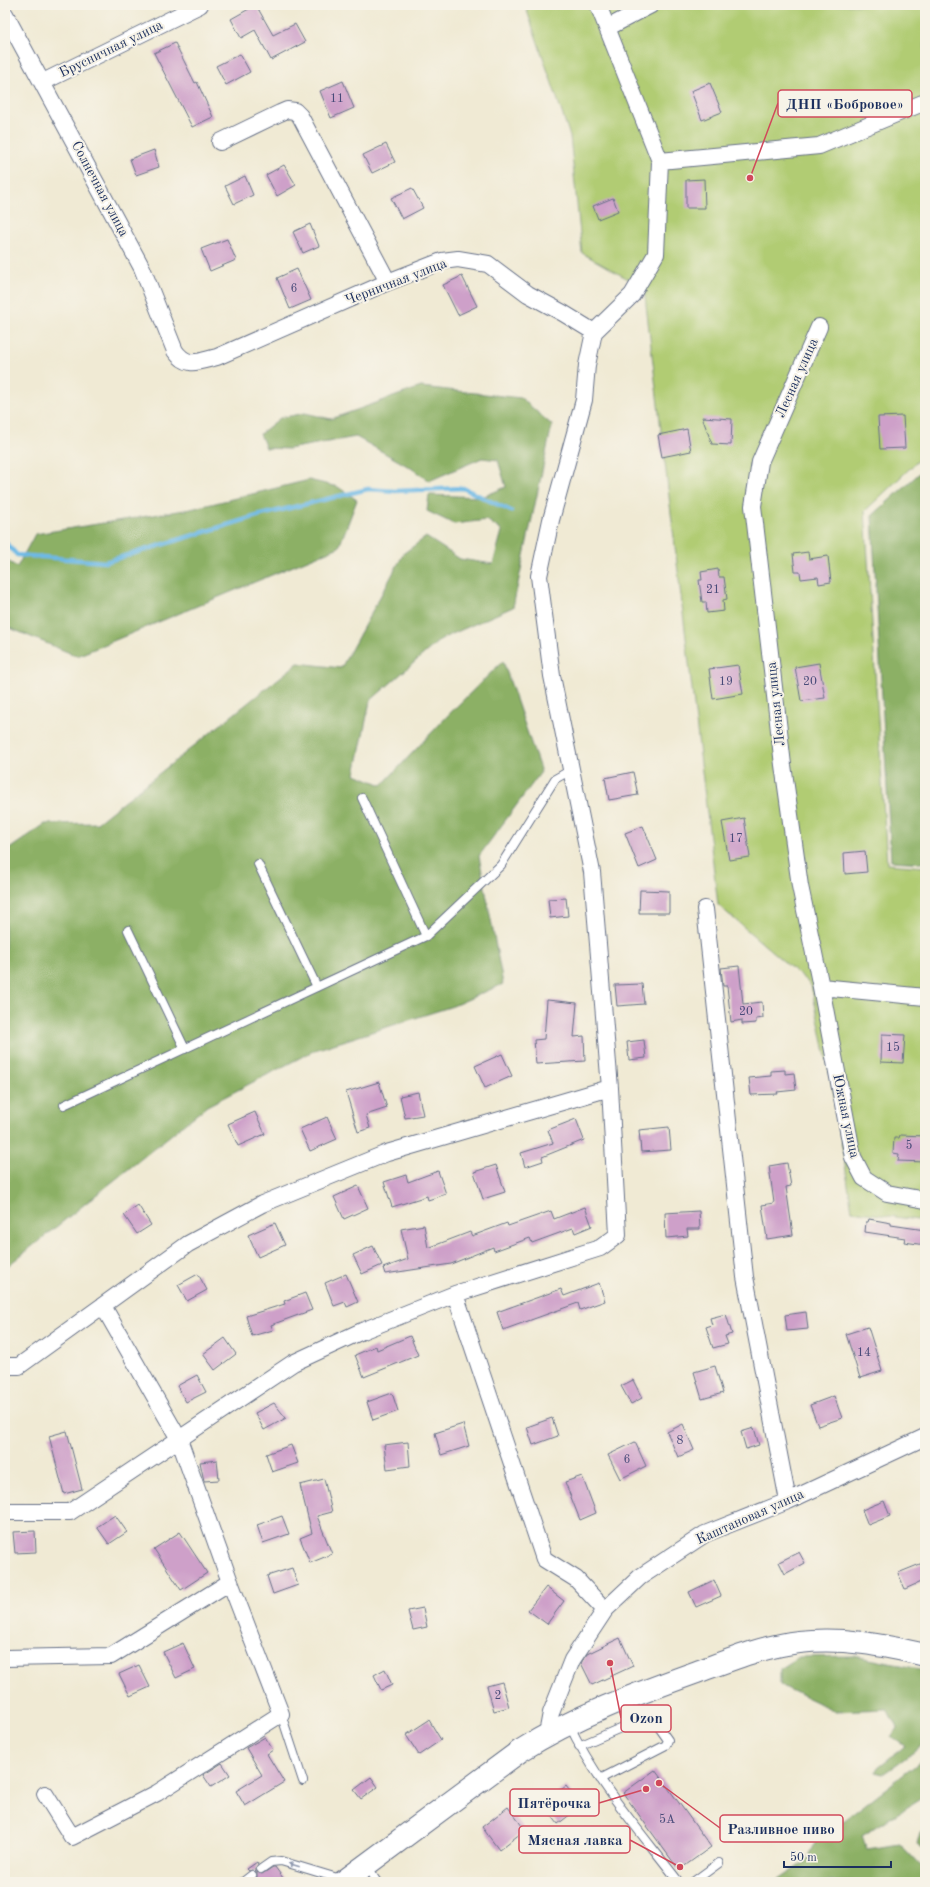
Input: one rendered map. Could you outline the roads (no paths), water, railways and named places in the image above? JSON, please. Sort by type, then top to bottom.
[{"type":"main road","points":[[344,1881],[371,1873],[520,1751],[547,1734],[569,1723],[660,1685],[761,1650],[799,1642],[840,1640],[878,1644],[925,1655]]},
{"type":"street","name":"Брусничная улица","points":[[43,82],[200,5]]},
{"type":"street","points":[[5,1512],[70,1512],[293,1363],[362,1331],[455,1294],[600,1248],[618,1235],[610,1088],[592,872],[552,676],[539,576],[551,520],[584,400],[587,365],[594,332],[632,294],[656,254],[660,161],[598,5]]},
{"type":"street","points":[[606,28],[651,5]]},
{"type":"street","name":"Солнечная улица","points":[[5,14],[142,268],[175,351],[181,359],[190,363]]},
{"type":"street","points":[[660,161],[819,146],[925,102]]},
{"type":"street","points":[[220,142],[287,110],[295,111],[300,116],[388,282]]},
{"type":"street","name":"Черничная улица","points":[[190,363],[217,357],[388,282],[442,261],[458,259],[488,264],[528,294],[563,312],[594,332]]},
{"type":"street","name":"Лесная улица","points":[[819,327],[760,462],[753,506],[783,765],[800,886],[821,987]]},
{"type":"street","points":[[705,909],[745,1277],[788,1501]]},
{"type":"street","points":[[821,987],[925,997]]},
{"type":"street","name":"Южная улица","points":[[821,987],[853,1157],[864,1178],[887,1193],[925,1200]]},
{"type":"street","points":[[5,1366],[19,1366],[188,1244],[262,1204],[387,1153],[610,1088]]},
{"type":"street","points":[[455,1294],[544,1559],[576,1579],[605,1610]]},
{"type":"street","points":[[45,1794],[72,1837],[157,1793],[281,1714],[230,1582],[179,1439],[103,1306]]},
{"type":"street","name":"Каштановая улица","points":[[547,1734],[551,1713],[572,1660],[605,1610],[640,1577],[705,1534],[788,1501],[925,1437]]},
{"type":"street","points":[[5,1658],[111,1656],[230,1582]]},
{"type":"lane","points":[[64,1105],[426,936],[501,865],[556,779],[571,770]]},
{"type":"lane","points":[[362,798],[426,936]]},
{"type":"lane","points":[[258,864],[317,988]]},
{"type":"lane","points":[[128,930],[185,1049]]},
{"type":"lane","points":[[281,1714],[303,1781]]},
{"type":"lane","points":[[579,1746],[646,1717],[653,1719],[668,1740],[666,1746],[600,1779]]},
{"type":"lane","points":[[569,1723],[579,1746],[600,1779],[679,1882]]},
{"type":"lane","points":[[261,1869],[271,1862],[281,1861],[344,1881]]},
{"type":"lane","points":[[693,1882],[719,1863]]},
{"type":"lane","points":[[243,1882],[252,1875]]},
{"type":"waterway","points":[[5,542],[17,555],[105,562],[257,516],[368,489],[395,491],[463,488],[511,511]]},
{"type":"place","name":"ДНП «Бобровое»","points":[[750,178]]},
{"type":"place","name":"Ozon","points":[[610,1663]]},
{"type":"place","name":"Разливное пиво","points":[[659,1783]]},
{"type":"place","name":"Пятёрочка","points":[[646,1789]]},
{"type":"place","name":"Мясная лавка","points":[[680,1867]]}]
